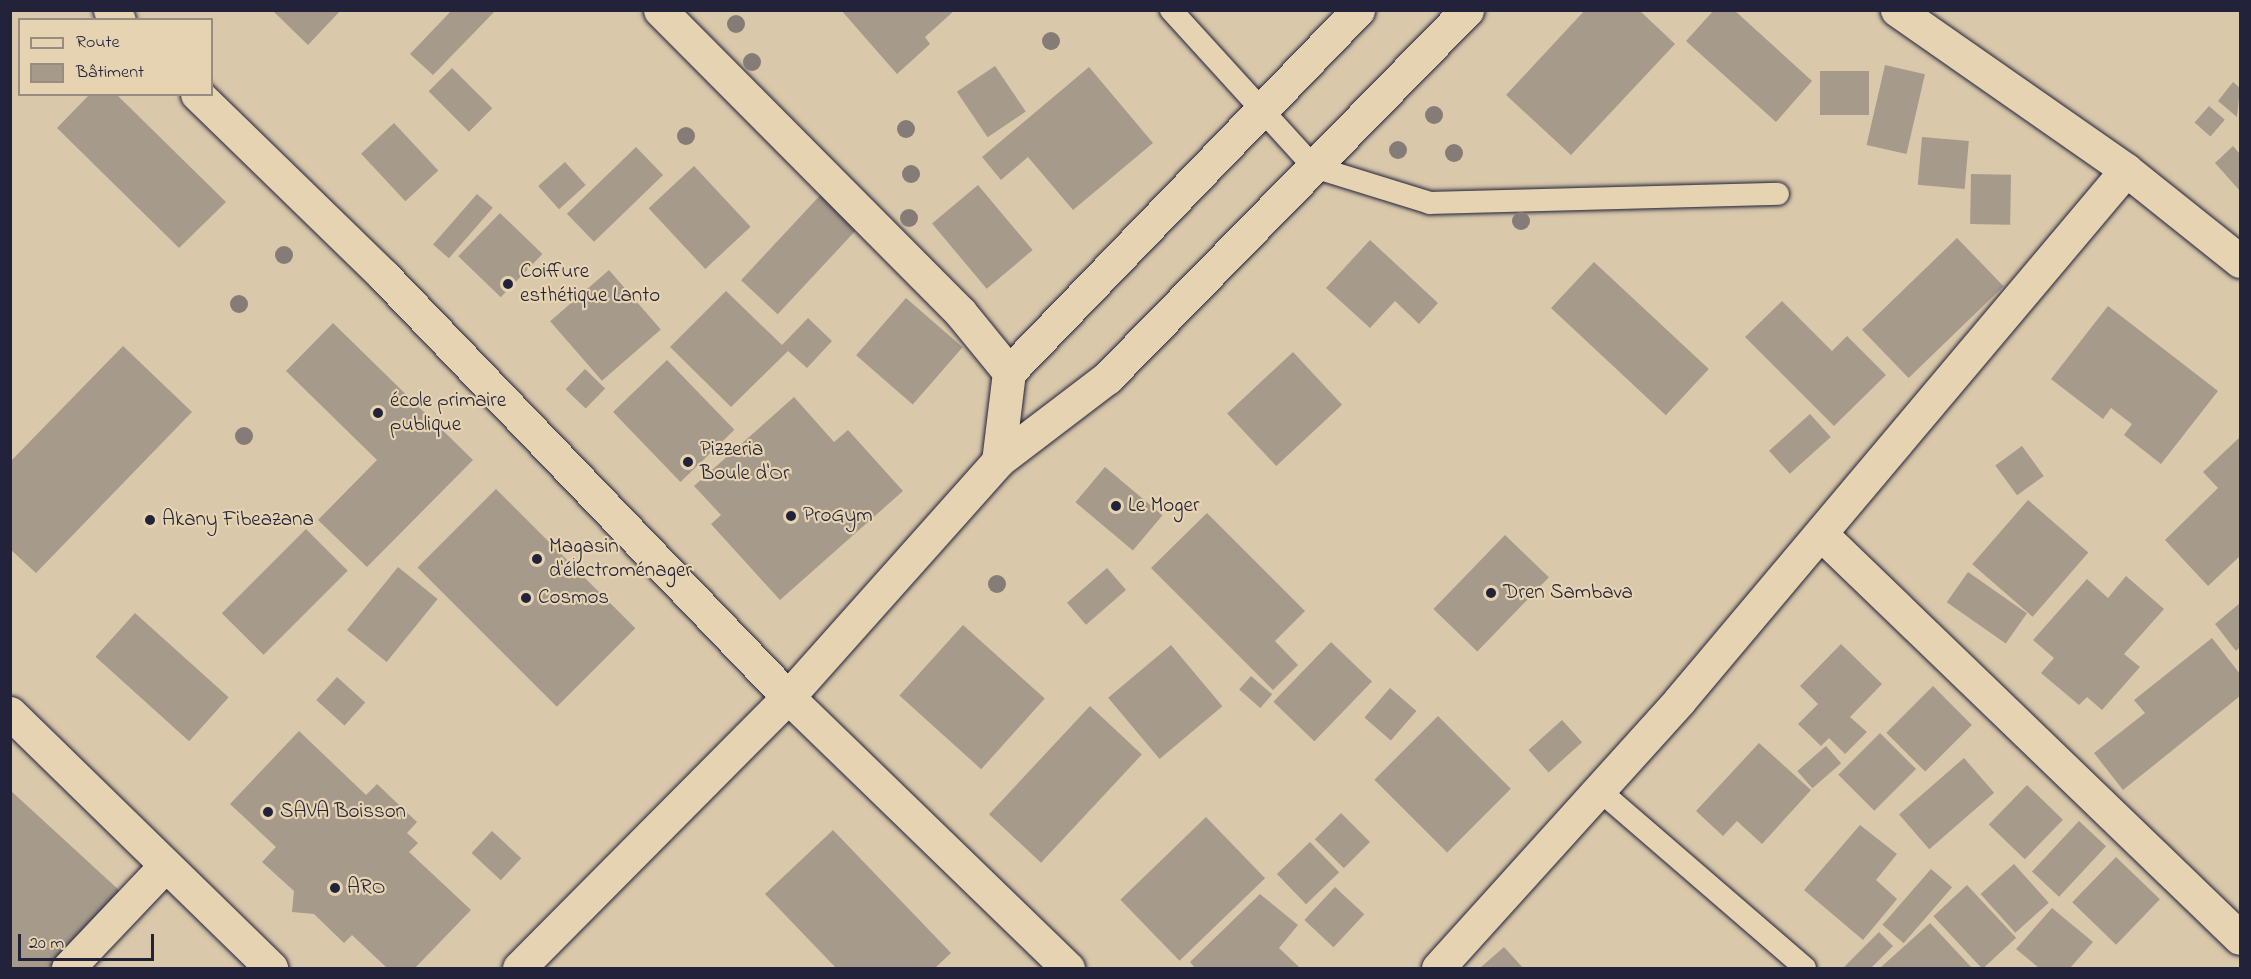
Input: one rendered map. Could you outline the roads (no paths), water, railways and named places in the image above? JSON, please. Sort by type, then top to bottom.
[{"type":"street","points":[[660,10],[960,312],[1009,372]]},
{"type":"street","points":[[998,461],[1009,372],[1358,10]]},
{"type":"street","points":[[519,969],[788,697],[998,461],[1107,378],[1467,10]]},
{"type":"street","points":[[1897,10],[2126,170],[2241,261]]},
{"type":"street","points":[[199,96],[384,276],[788,697],[1068,969]]},
{"type":"street","points":[[1438,969],[1599,790],[1821,534],[2126,170]]},
{"type":"street","points":[[1821,534],[2241,939]]},
{"type":"street","points":[[10,713],[163,868],[271,969]]},
{"type":"street","points":[[68,969],[163,868]]},
{"type":"lane","points":[[1171,10],[1261,112],[1314,167],[1430,203],[1778,194]]},
{"type":"lane","points":[[1599,790],[1805,969]]},
{"type":"place","name":"Coiffure esthétique Lanto","points":[[508,284]]},
{"type":"place","name":"école primaire publique","points":[[378,413]]},
{"type":"place","name":"Pizzeria Boule d'Or","points":[[688,462]]},
{"type":"place","name":"Le Moger","points":[[1116,506]]},
{"type":"place","name":"ProGym","points":[[791,516]]},
{"type":"place","name":"Akany Fibeazana","points":[[150,520]]},
{"type":"place","name":"Magasin d'électroménager","points":[[537,559]]},
{"type":"place","name":"Dren Sambava","points":[[1491,593]]},
{"type":"place","name":"Cosmos","points":[[526,598]]},
{"type":"place","name":"SAVA Boisson","points":[[268,812]]},
{"type":"place","name":"ARO","points":[[335,888]]}]
